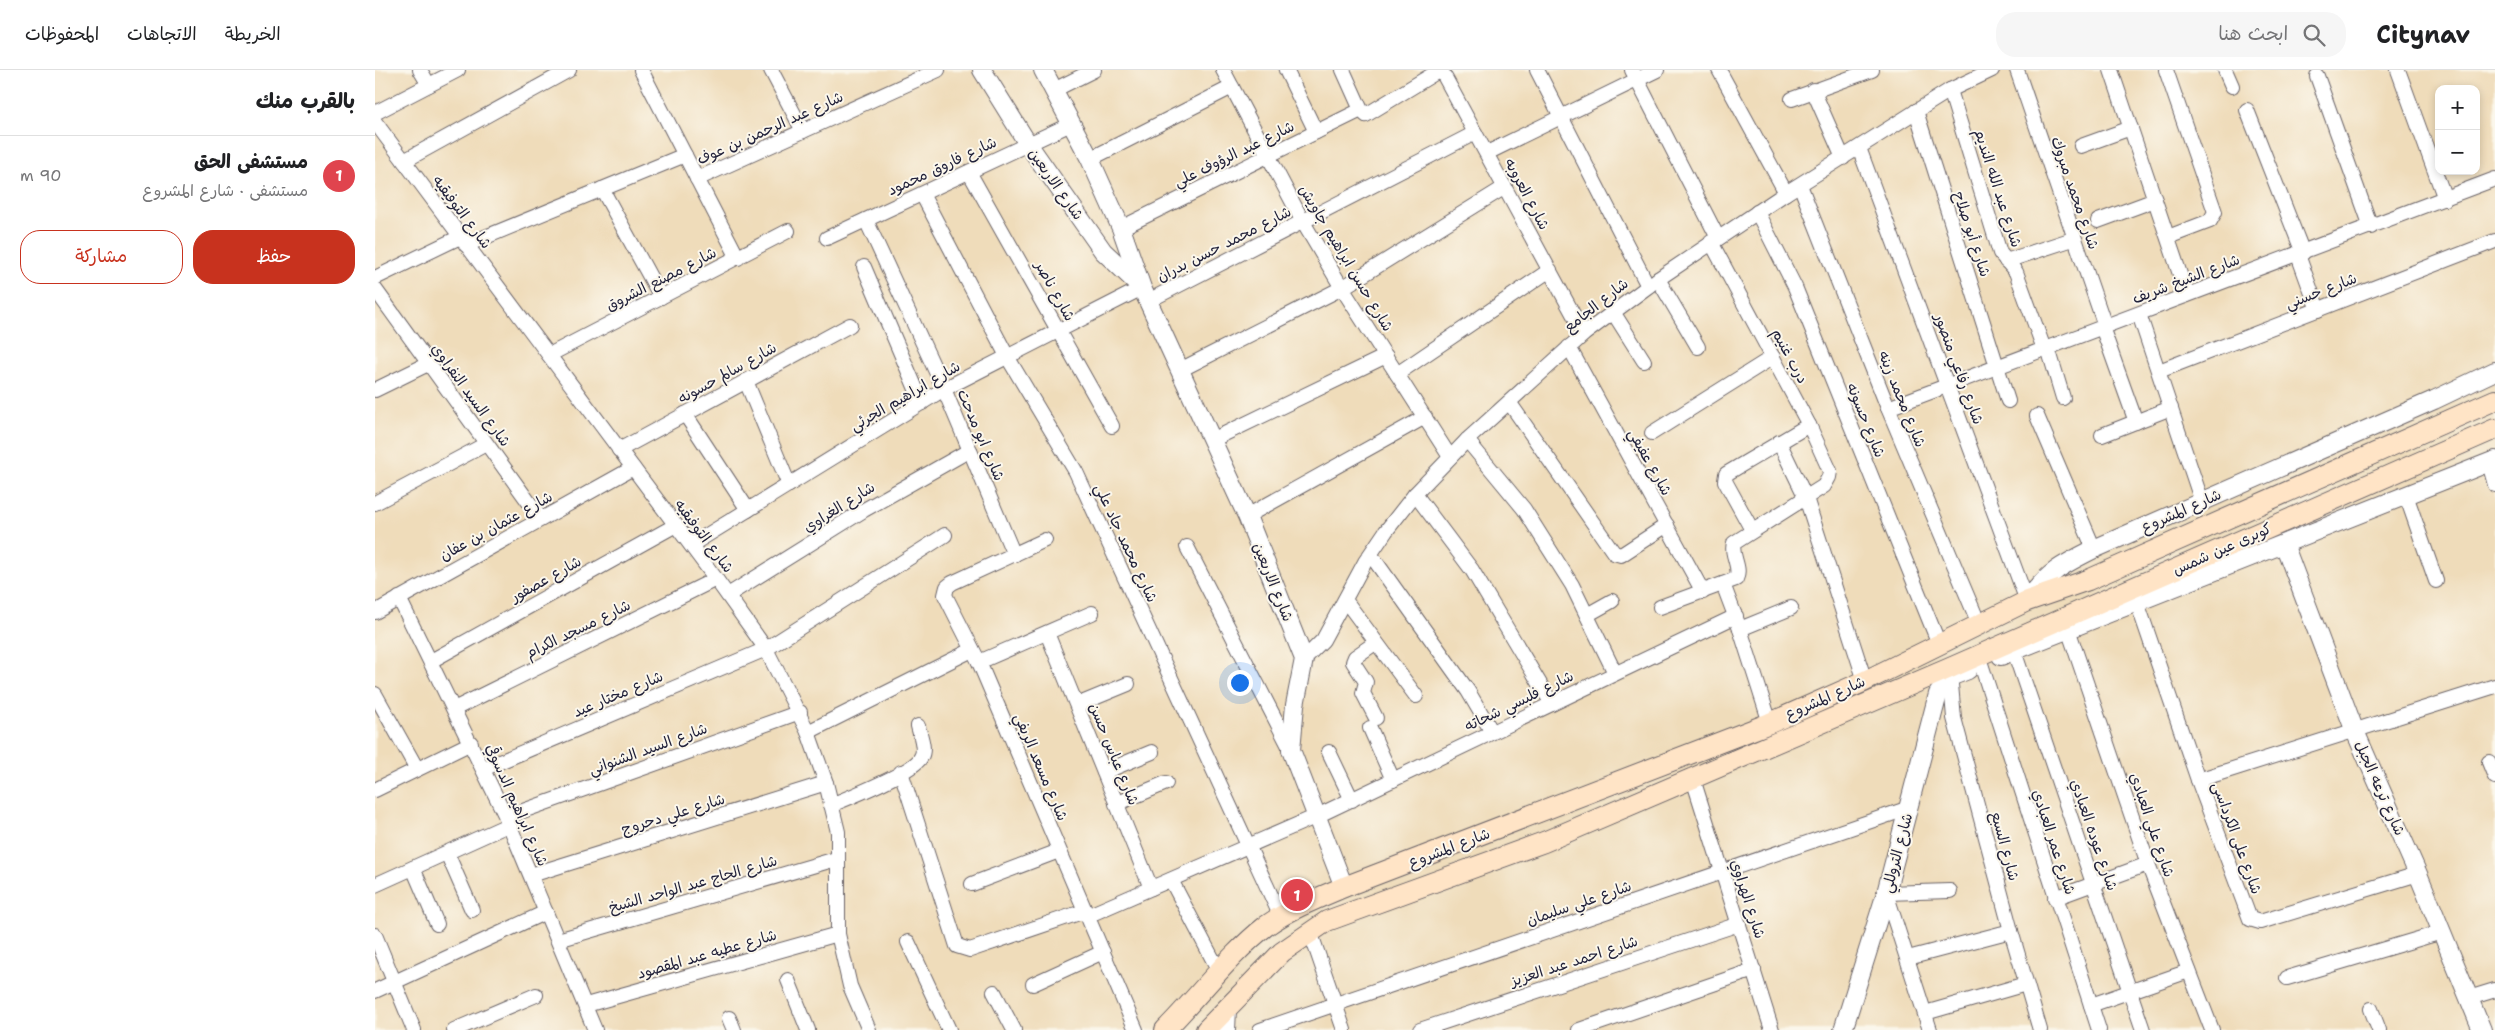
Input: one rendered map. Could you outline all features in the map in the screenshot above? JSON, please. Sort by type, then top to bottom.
[{"type":"main road","name":"كوبرى عين شمس","points":[[2027,601],[2088,580],[2495,400]]},
{"type":"main road","name":"كوبرى عين شمس","points":[[1950,673],[2063,625],[2495,429]]},
{"type":"main road","name":"شارع المشروع","points":[[1165,1030],[1255,936],[1281,917],[1344,886],[1770,723],[1865,681],[2027,601]]},
{"type":"main road","name":"شارع المشروع","points":[[1206,1030],[1282,952],[1327,921],[1544,842],[1950,673]]},
{"type":"street","points":[[421,70],[429,85]]},
{"type":"street","points":[[375,113],[458,70]]},
{"type":"street","points":[[403,161],[569,70]]},
{"type":"street","points":[[641,70],[738,258]]},
{"type":"street","points":[[771,70],[803,131]]},
{"type":"street","name":"شارع عبد الرحمن بن عوف","points":[[697,179],[938,70]]},
{"type":"street","name":"شارع الاربعين","points":[[982,70],[1028,144],[1103,252],[1145,295]]},
{"type":"street","name":"شارع الاربعين","points":[[1043,70],[1090,159],[1121,228],[1145,295],[1247,516],[1304,659]]},
{"type":"street","points":[[1054,90],[1094,70]]},
{"type":"street","name":"شارع حسن ابراهيم جاويش","points":[[1223,70],[1303,222],[1342,288],[1450,457]]},
{"type":"street","points":[[1286,70],[1316,132]]},
{"type":"street","points":[[1343,70],[1361,110]]},
{"type":"street","points":[[1413,70],[1419,83],[1440,70]]},
{"type":"street","name":"شارع العروبه","points":[[1440,70],[1487,153],[1584,334]]},
{"type":"street","points":[[1537,70],[1561,117],[1653,282],[1698,348]]},
{"type":"street","points":[[1487,153],[1561,117],[1634,75],[1657,70]]},
{"type":"street","points":[[1719,70],[1786,193]]},
{"type":"street","points":[[1792,98],[1872,70]]},
{"type":"street","name":"شارع الجامع","points":[[1304,659],[1323,640],[1386,531],[1415,494],[1467,440],[1584,334],[1653,282],[1757,212],[1950,90],[1961,76],[1992,70]]},
{"type":"street","name":"شارع محمد مبروك","points":[[2017,70],[2136,422]]},
{"type":"street","points":[[2111,70],[2187,295]]},
{"type":"street","points":[[2165,70],[2215,212],[2210,221],[2168,238]]},
{"type":"street","points":[[2225,70],[2232,86]]},
{"type":"street","points":[[2398,70],[2445,199]]},
{"type":"street","name":"درب غنيم","points":[[1634,75],[1773,357],[1809,425],[1830,471],[1829,477],[1823,486],[1806,498]]},
{"type":"street","points":[[2317,76],[2371,227]]},
{"type":"street","name":"شارع عبد الرؤوف علي","points":[[1121,228],[1361,110],[1363,114],[1368,115],[1419,83]]},
{"type":"street","points":[[1090,159],[1232,87]]},
{"type":"street","points":[[1813,90],[1843,158]]},
{"type":"street","name":"شارع عبد الله النديم","points":[[1950,90],[2000,253],[2016,272],[2063,398]]},
{"type":"street","points":[[2247,110],[2300,254],[2318,310]]},
{"type":"street","name":"شارع أبو صلاح","points":[[1916,111],[2008,401]]},
{"type":"street","name":"شارع التوفيقيه","points":[[375,122],[717,579],[766,649],[800,712],[826,783],[837,832],[838,934],[850,986],[869,1030]]},
{"type":"street","name":"شارع فاروق محمود","points":[[827,238],[1071,124]]},
{"type":"street","points":[[2081,146],[2131,128]]},
{"type":"street","name":"شارع محمد حسن بدران","points":[[1145,295],[1303,222],[1475,133]]},
{"type":"street","name":"شارع رفاعي منصور","points":[[1859,148],[2027,601]]},
{"type":"street","points":[[375,278],[463,241],[685,156]]},
{"type":"street","name":"شارع ناصر","points":[[969,172],[1112,426]]},
{"type":"street","name":"شارع الشيخ شريف","points":[[1887,408],[2495,179]]},
{"type":"street","name":"شارع محمد زينه","points":[[1800,185],[1887,408],[1979,624]]},
{"type":"street","points":[[1180,370],[1342,288],[1505,187]]},
{"type":"street","points":[[602,189],[661,297]]},
{"type":"street","name":"شارع محمد جاد علي","points":[[922,194],[1008,358],[1075,472],[1281,917]]},
{"type":"street","points":[[2098,221],[2155,200]]},
{"type":"street","name":"شارع حسونه","points":[[1757,212],[1795,287],[1939,644]]},
{"type":"street","name":"شارع ابو مدحت","points":[[866,220],[944,389],[1014,555]]},
{"type":"street","name":"شارع مصنع الشروق","points":[[549,355],[788,231]]},
{"type":"street","points":[[2006,261],[2073,239]]},
{"type":"street","name":"شارع حسني","points":[[2159,371],[2495,241]]},
{"type":"street","points":[[865,267],[922,403]]},
{"type":"street","points":[[1397,374],[1550,270]]},
{"type":"street","name":"شارع السيد النفراوي","points":[[375,289],[541,519]]},
{"type":"street","name":"شارع ابراهيم الجرئي","points":[[691,545],[944,389],[1059,331],[1145,295]]},
{"type":"street","points":[[1613,312],[1644,361]]},
{"type":"street","points":[[2139,314],[2203,502]]},
{"type":"street","name":"شارع سالم حسونه","points":[[619,450],[850,325]]},
{"type":"street","name":"شارع عفيفي","points":[[1569,347],[1703,592]]},
{"type":"street","points":[[1212,440],[1386,356]]},
{"type":"street","points":[[1652,433],[1773,357]]},
{"type":"street","points":[[375,390],[428,364]]},
{"type":"street","name":"شارع المشروع","points":[[2027,601],[2042,580],[2058,567],[2094,549],[2434,400],[2495,371]]},
{"type":"street","points":[[746,381],[789,485]]},
{"type":"street","points":[[1509,402],[1614,553],[1621,555],[1667,525]]},
{"type":"street","points":[[2101,435],[2171,408]]},
{"type":"street","points":[[685,414],[747,510]]},
{"type":"street","points":[[2037,416],[2094,549]]},
{"type":"street","points":[[1247,516],[1425,417]]},
{"type":"street","points":[[1753,530],[1725,481],[1726,474],[1809,425]]},
{"type":"street","points":[[1467,440],[1524,509],[1572,585],[1615,673]]},
{"type":"street","points":[[1779,442],[1806,498],[1865,681]]},
{"type":"street","points":[[375,503],[486,444]]},
{"type":"street","name":"شارع الغراوي","points":[[728,595],[864,510],[970,450]]},
{"type":"street","points":[[2492,461],[2495,485]]},
{"type":"street","name":"شارع المشروع","points":[[1950,673],[1981,664],[2014,651],[2063,625],[2137,602],[2492,461]]},
{"type":"street","name":"شارع عثمان بن عفان","points":[[375,612],[633,468]]},
{"type":"street","points":[[1415,494],[1472,570],[1552,704]]},
{"type":"street","points":[[2406,495],[2436,581]]},
{"type":"street","points":[[1660,607],[1703,592],[1738,576],[1733,550],[1734,543],[1806,498]]},
{"type":"street","name":"شارع عصفور","points":[[431,661],[676,525]]},
{"type":"street","name":"شارع مختار عيد","points":[[483,768],[766,649],[945,535]]},
{"type":"street","points":[[1014,555],[1045,540]]},
{"type":"street","name":"شارع ترعه الجبل","points":[[2284,544],[2354,729],[2418,874],[2482,1030]]},
{"type":"street","points":[[1187,547],[1291,750],[1344,886]]},
{"type":"street","name":"شارع مسعد الريفي","points":[[1014,555],[952,583],[945,590],[947,601],[979,662],[1136,1030]]},
{"type":"street","points":[[1371,555],[1468,691],[1492,732]]},
{"type":"street","name":"شارع مسجد الكرام","points":[[454,709],[717,579]]},
{"type":"street","points":[[1723,584],[1738,622],[1770,723]]},
{"type":"street","name":"شارع ابراهيم الدسوقي","points":[[399,598],[508,821],[595,1030]]},
{"type":"street","points":[[1345,600],[1415,696]]},
{"type":"street","points":[[1587,615],[1612,601]]},
{"type":"street","name":"شارع على الكرداسى","points":[[2137,602],[2247,915],[2260,922],[2418,874]]},
{"type":"street","name":"شارع فلبسي شحاته","points":[[901,772],[955,942],[962,949],[970,950],[1086,914],[1171,880],[1317,816],[1615,673],[1738,622],[1791,608]]},
{"type":"street","points":[[979,662],[1092,614]]},
{"type":"street","name":"شارع علي العبادي","points":[[2063,625],[2148,864],[2212,1030]]},
{"type":"street","name":"شارع عباس حسن","points":[[1047,632],[1151,888]]},
{"type":"street","points":[[1375,643],[1355,657],[1353,662],[1365,682],[1363,693],[1393,780]]},
{"type":"street","points":[[808,732],[972,650]]},
{"type":"street","name":"شارع عوده العبادي","points":[[2014,651],[2143,1030]]},
{"type":"street","points":[[1291,750],[1295,705],[1304,659]]},
{"type":"street","name":"شارع عمر العبادي","points":[[1981,664],[2099,1030]]},
{"type":"street","name":"شارع التروللي","points":[[1843,1030],[1886,893],[1936,700],[1950,673]]},
{"type":"street","name":"شارع السبع","points":[[1950,673],[1954,718],[2011,931],[2040,1030]]},
{"type":"street","points":[[1077,705],[1128,684]]},
{"type":"street","points":[[2198,780],[2354,729],[2495,686]]},
{"type":"street","points":[[375,694],[417,769]]},
{"type":"street","name":"شارع السيد الشنواني","points":[[375,884],[447,853],[508,821],[800,712]]},
{"type":"street","points":[[831,805],[911,768],[921,757],[923,746],[918,726]]},
{"type":"street","points":[[375,790],[471,743]]},
{"type":"street","points":[[1104,772],[1152,752]]},
{"type":"street","points":[[1329,752],[1351,800]]},
{"type":"street","points":[[2489,762],[2495,777]]},
{"type":"street","name":"شارع الهراوي","points":[[1693,779],[1773,1030]]},
{"type":"street","name":"شارع علي دحروج","points":[[531,875],[826,783]]},
{"type":"street","points":[[1116,804],[1165,783]]},
{"type":"street","name":"شارع علي سليمان","points":[[1261,1030],[1909,808]]},
{"type":"street","points":[[972,884],[1059,851]]},
{"type":"street","points":[[447,853],[472,910]]},
{"type":"street","name":"شارع الحاج عبد الواحد الشيخ","points":[[558,940],[837,859]]},
{"type":"street","points":[[2055,898],[2148,864]]},
{"type":"street","points":[[413,868],[437,924]]},
{"type":"street","points":[[1171,880],[1220,973]]},
{"type":"street","points":[[1930,1030],[1909,958],[1886,893],[1950,891]]},
{"type":"street","points":[[375,991],[546,912]]},
{"type":"street","name":"شارع احمد عبد العزيز","points":[[1420,1030],[1739,924]]},
{"type":"street","points":[[1310,931],[1345,1030]]},
{"type":"street","points":[[1909,958],[2011,931]]},
{"type":"street","points":[[2287,978],[2442,932]]},
{"type":"street","name":"شارع عطيه عبد المقصود","points":[[586,1005],[838,934]]},
{"type":"street","points":[[375,935],[396,982],[414,1030]]},
{"type":"street","points":[[908,942],[949,1030]]},
{"type":"street","points":[[1033,984],[1103,952]]},
{"type":"street","points":[[1579,1030],[1754,970]]},
{"type":"street","points":[[2091,1006],[2189,971]]},
{"type":"street","points":[[789,980],[808,1030]]},
{"type":"street","points":[[1925,1013],[2026,984]]},
{"type":"street","points":[[2469,998],[2495,990]]},
{"type":"street","points":[[994,992],[1014,1030]]},
{"type":"street","points":[[454,1030],[536,995]]},
{"type":"street","points":[[1226,1030],[1227,1009]]},
{"type":"street","points":[[2371,1010],[2379,1030]]},
{"type":"place","name":"مستشفى الحق","points":[[1297,895]]}]
